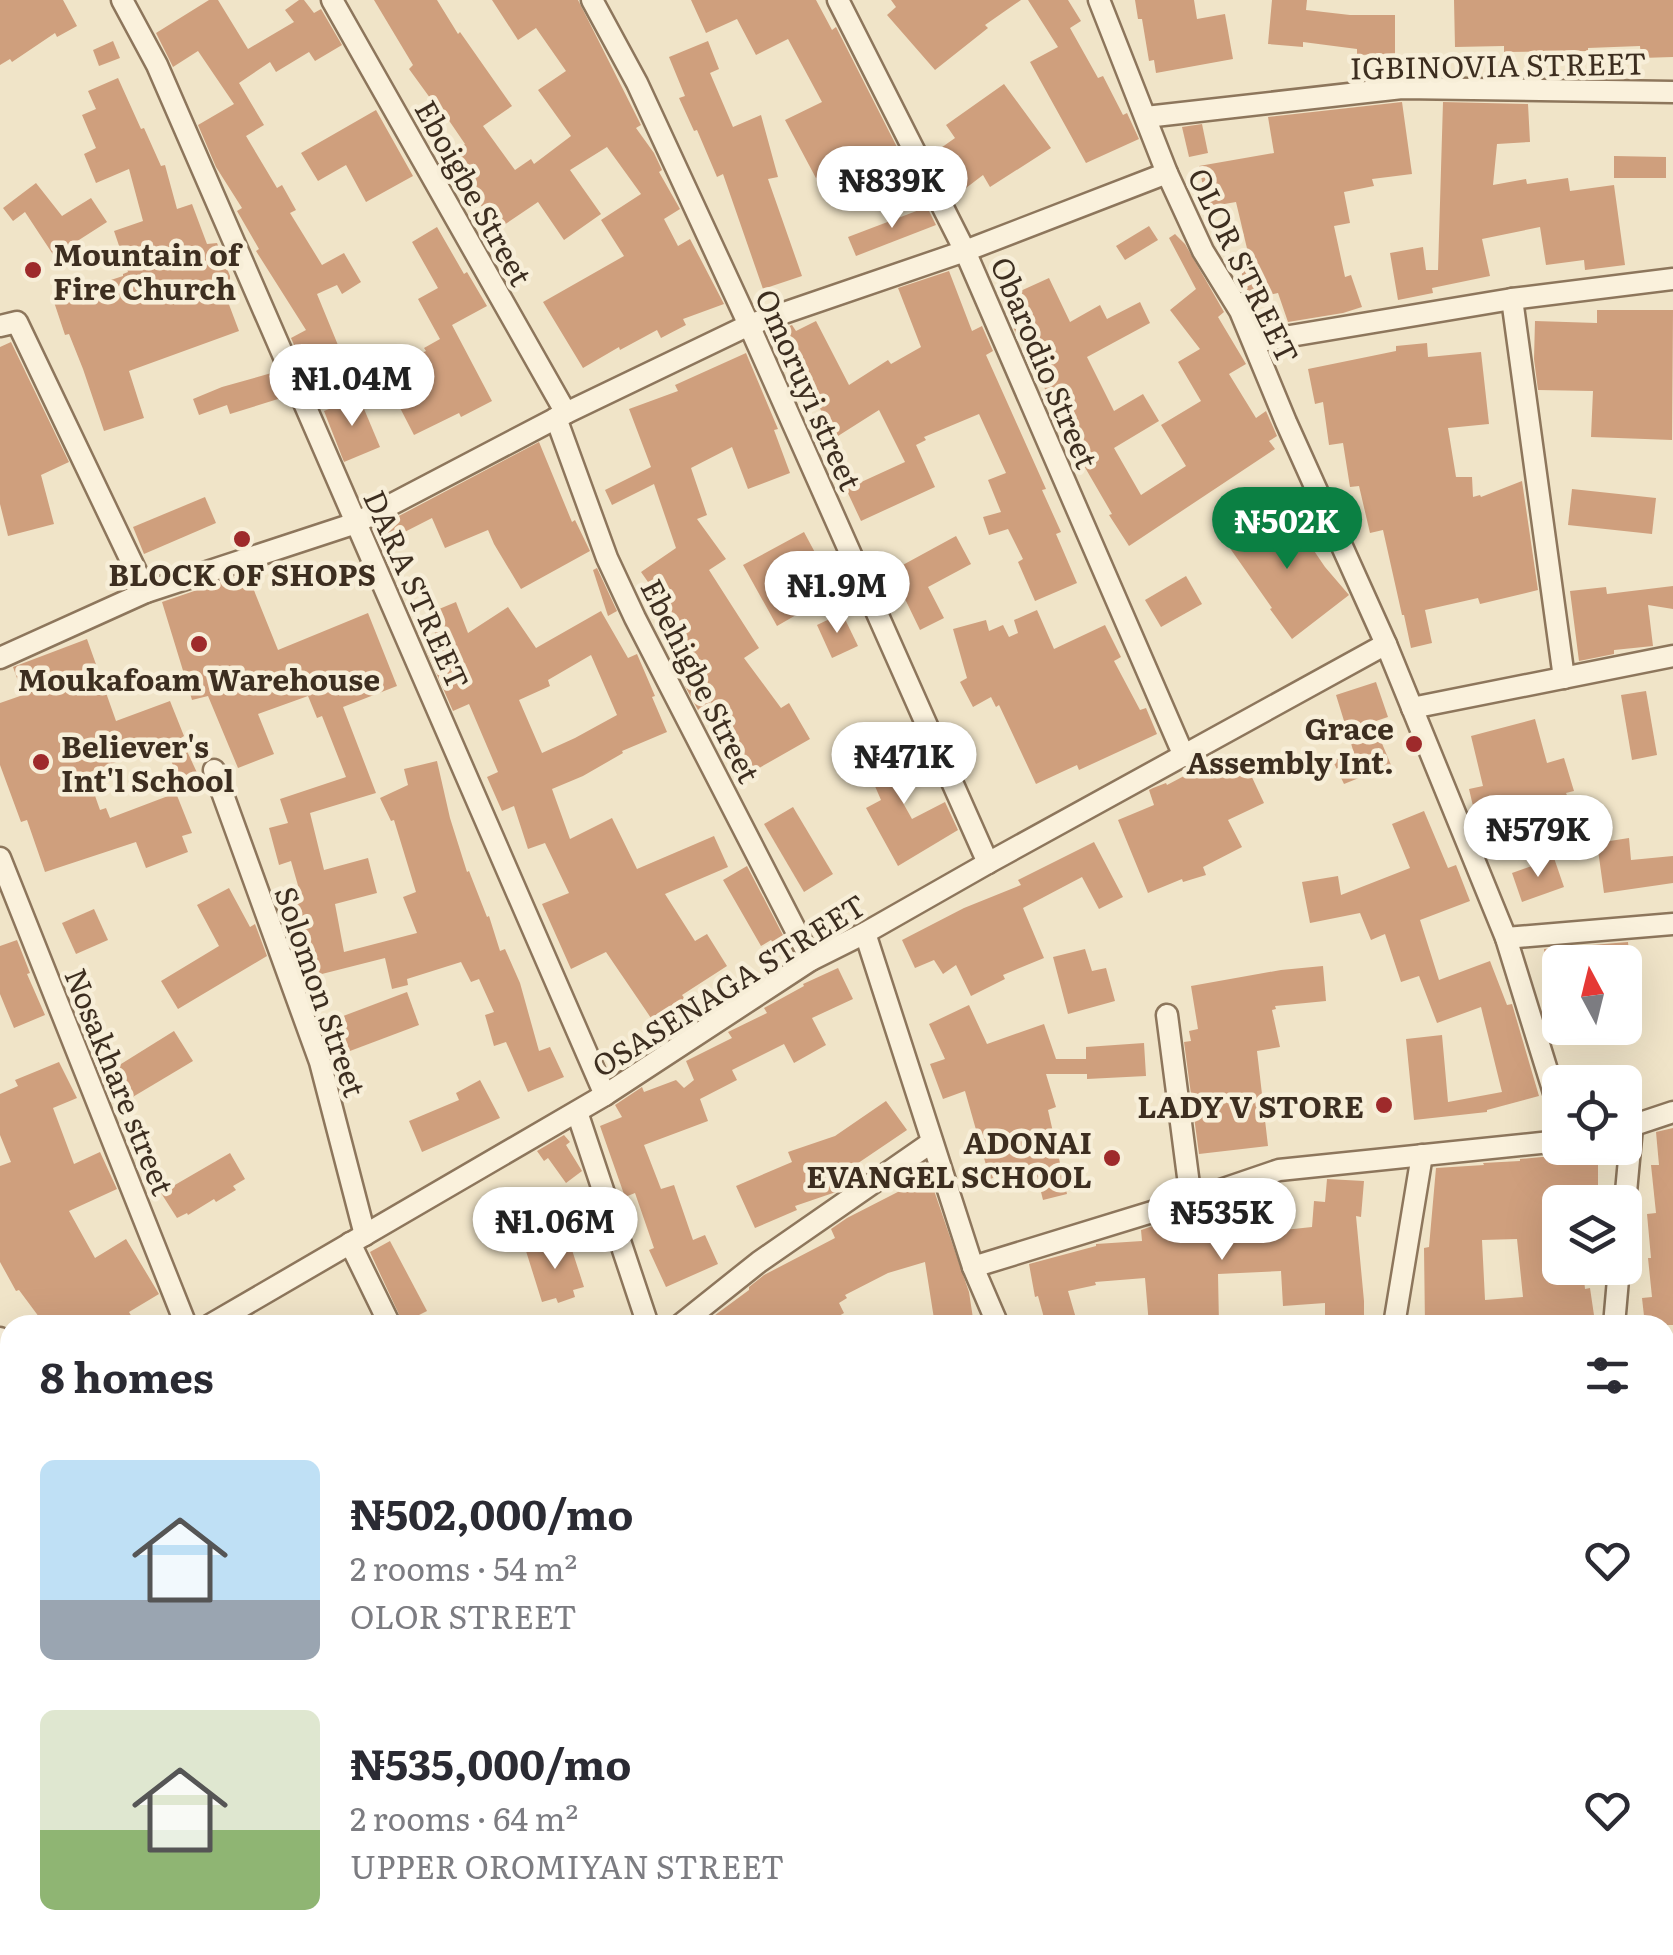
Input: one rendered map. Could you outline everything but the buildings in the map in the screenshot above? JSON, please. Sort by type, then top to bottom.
[{"type":"street","name":"DARA STREET","points":[[122,0],[157,65],[605,1095]]},
{"type":"street","name":"Eboigbe Street","points":[[332,0],[561,416]]},
{"type":"street","name":"Omoruyi street","points":[[592,0],[638,83],[988,863]]},
{"type":"street","name":"Obarodio Street","points":[[838,0],[965,251],[1184,756]]},
{"type":"street","name":"OLOR STREET","points":[[1099,0],[1167,173],[1203,251],[1240,311],[1386,644],[1506,938],[1545,1065]]},
{"type":"street","name":"IGBINOVIA STREET","points":[[1146,117],[1402,88],[1673,92]]},
{"type":"street","points":[[0,658],[146,592],[356,523],[561,416],[749,325],[965,251],[1167,173]]},
{"type":"street","points":[[1254,342],[1512,299],[1673,280]]},
{"type":"street","points":[[1512,299],[1564,678]]},
{"type":"street","points":[[0,326],[17,322],[146,592]]},
{"type":"street","name":"Ebehigbe Street","points":[[561,416],[607,558],[811,960]]},
{"type":"street","name":"OSASENAGA STREET","points":[[227,1315],[578,1112],[811,960],[1386,644]]},
{"type":"street","points":[[1412,708],[1673,656]]},
{"type":"street","name":"Solomon Street","points":[[214,770],[320,1062],[358,1239],[386,1315]]},
{"type":"street","name":"Nosakhare street","points":[[0,858],[182,1315]]},
{"type":"street","points":[[1506,938],[1673,924]]},
{"type":"street","points":[[865,933],[973,1267],[994,1315]]},
{"type":"street","points":[[1167,1016],[1191,1200]]},
{"type":"street","points":[[578,1112],[645,1315]]},
{"type":"street","points":[[1642,1123],[1673,1112]]},
{"type":"street","points":[[693,1315],[759,1262],[932,1142]]},
{"type":"street","points":[[973,1267],[1278,1170],[1542,1143]]},
{"type":"street","points":[[1396,1315],[1422,1155]]},
{"type":"street","points":[[1615,1315],[1618,1285]]},
{"type":"place","name":"Mountain of Fire Church","points":[[33,270]]},
{"type":"place","name":"BLOCK OF SHOPS","points":[[242,539]]},
{"type":"place","name":"Moukafoam Warehouse","points":[[199,644]]},
{"type":"place","name":"Grace Assembly Int.","points":[[1414,744]]},
{"type":"place","name":"Believer's Int'l School","points":[[41,762]]},
{"type":"place","name":"LADY V STORE","points":[[1384,1105]]},
{"type":"place","name":"ADONAI EVANGEL SCHOOL","points":[[1112,1158]]}]
